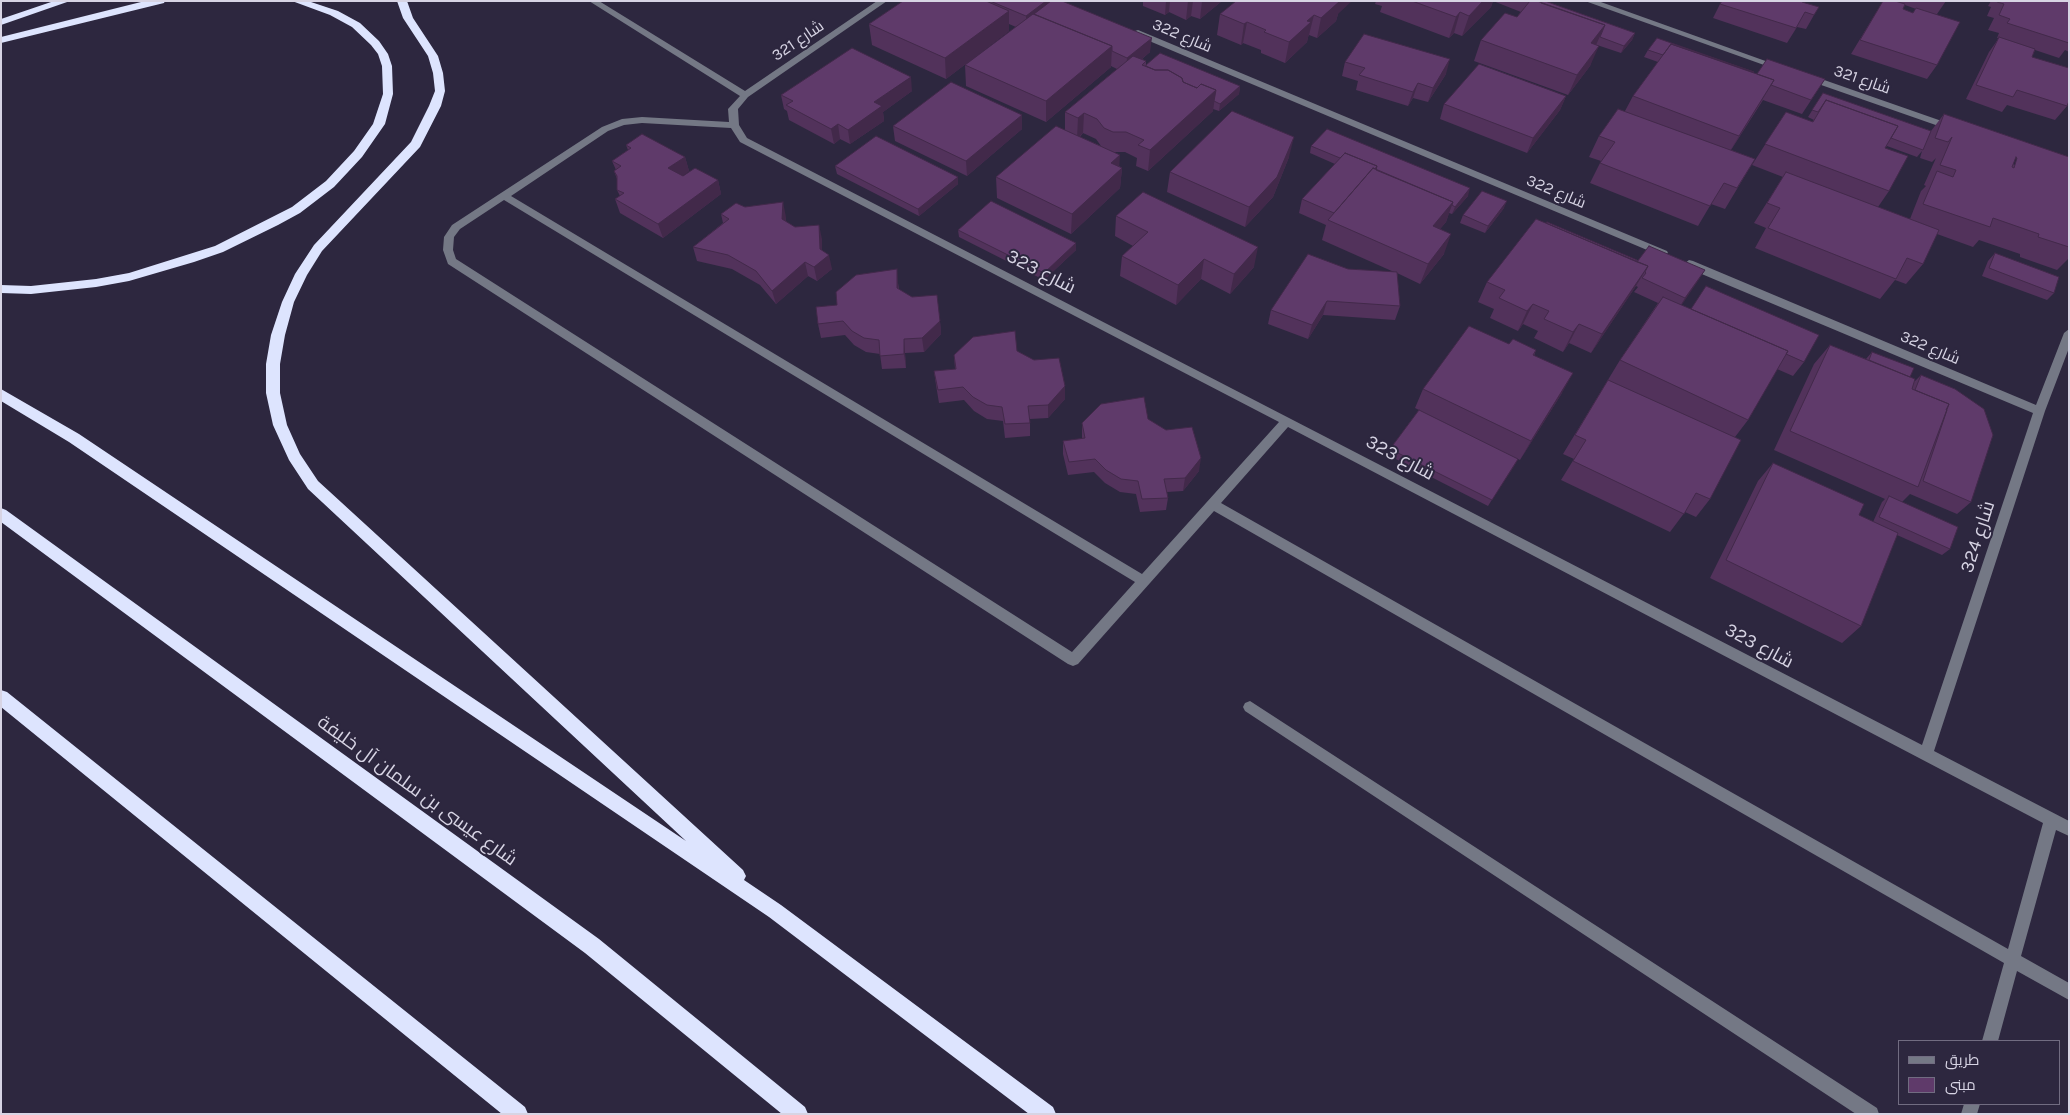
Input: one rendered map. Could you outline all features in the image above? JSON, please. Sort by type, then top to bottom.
[{"type":"highway","points":[[1,22],[65,1]]},
{"type":"highway","points":[[1,40],[98,14],[160,1]]},
{"type":"highway","points":[[1,289],[32,290],[96,283],[129,277],[190,259],[219,249],[274,222],[296,210],[330,184],[358,154],[379,124],[388,94],[387,66],[375,43],[356,25],[334,13],[296,1]]},
{"type":"highway","points":[[402,1],[408,18],[433,56],[440,90],[435,106],[416,144],[318,248],[301,274],[288,302],[278,335],[274,364],[273,394],[280,425],[294,456],[313,485],[775,911]]},
{"type":"highway","points":[[1,394],[74,438],[775,911],[1046,1114]]},
{"type":"highway","name":"شارع عيسى بن سلمان آل خليفة","points":[[1,514],[592,946],[798,1114]]},
{"type":"highway","points":[[1,696],[518,1114]]},
{"type":"street","points":[[593,1],[745,95]]},
{"type":"street","name":"شارع 321","points":[[734,125],[733,109],[745,95],[883,1]]},
{"type":"street","points":[[1589,1],[1787,70]]},
{"type":"street","name":"شارع 322","points":[[1125,28],[2039,411]]},
{"type":"street","name":"شارع 321","points":[[1796,73],[1965,132]]},
{"type":"street","points":[[734,125],[642,120],[622,122],[604,129],[456,227],[449,237],[448,250],[452,261],[1072,660],[1287,420]]},
{"type":"street","name":"شارع 323","points":[[734,125],[743,140],[1287,420],[2069,829]]},
{"type":"street","points":[[504,196],[1142,580]]},
{"type":"street","name":"شارع 324","points":[[1926,754],[2039,411],[2066,348],[2069,333]]},
{"type":"street","points":[[1212,504],[2069,992]]},
{"type":"street","points":[[1250,708],[1871,1114]]},
{"type":"street","points":[[1990,1040],[2051,820]]},
{"type":"building","points":[[903,1],[986,1],[1009,11],[945,58],[869,24]]},
{"type":"building","points":[[990,1],[1046,1],[1026,16]]},
{"type":"building","points":[[1051,1],[1062,1],[1152,38],[1127,58],[1112,51],[1112,46],[1034,14]]},
{"type":"building","points":[[1236,1],[1340,1],[1321,18],[1314,15],[1307,21],[1311,22],[1289,42],[1264,32],[1266,30],[1247,22],[1244,24],[1220,14]]},
{"type":"building","points":[[1412,1],[1483,1],[1469,16],[1460,12],[1456,17]]},
{"type":"building","points":[[1530,1],[1537,1],[1605,25],[1591,43],[1599,46],[1577,75],[1481,40],[1505,13],[1517,17]]},
{"type":"building","points":[[1542,1],[1635,33],[1624,46],[1600,37],[1605,25],[1541,3]]},
{"type":"building","points":[[1722,1],[1803,1],[1819,7],[1814,15],[1805,12],[1796,28],[1720,4]]},
{"type":"building","points":[[1883,1],[1895,1],[1905,4],[1903,9],[1913,13],[1916,8],[1960,22],[1937,65],[1860,40]]},
{"type":"building","points":[[1998,1],[2069,1],[2069,43],[2007,23],[2010,19],[1999,15],[2004,4]]},
{"type":"building","points":[[1033,14],[1112,46],[1046,101],[965,65]]},
{"type":"building","points":[[1364,34],[1450,59],[1433,88],[1418,83],[1413,92],[1359,75],[1365,68],[1345,62]]},
{"type":"building","points":[[1999,37],[2035,49],[2032,57],[2069,68],[2069,101],[2067,106],[2017,90],[2013,97],[1976,85]]},
{"type":"building","points":[[1657,38],[1754,72],[1671,44],[1663,55],[1648,50]]},
{"type":"building","points":[[1671,44],[1774,80],[1739,136],[1633,96]]},
{"type":"building","points":[[852,48],[911,77],[874,102],[882,106],[848,130],[838,124],[831,129],[786,105],[793,101],[781,95]]},
{"type":"building","points":[[1160,53],[1240,86],[1220,104],[1214,101],[1216,90],[1201,84],[1197,88],[1183,82],[1182,78],[1168,70],[1155,70],[1146,66]]},
{"type":"building","points":[[1133,56],[1146,61],[1142,65],[1155,70],[1168,70],[1182,78],[1183,82],[1197,88],[1201,84],[1216,90],[1150,150],[1138,145],[1144,140],[1126,132],[1113,132],[1104,128],[1097,119],[1084,113],[1078,118],[1065,112]]},
{"type":"building","points":[[1767,59],[1825,79],[1811,100],[1771,85],[1774,80],[1757,74]]},
{"type":"building","points":[[1479,64],[1566,96],[1533,138],[1444,104]]},
{"type":"building","points":[[951,82],[1022,115],[966,161],[893,126]]},
{"type":"building","points":[[1823,93],[1931,131],[1923,150],[1891,138],[1898,126],[1826,100],[1818,112],[1812,110]]},
{"type":"building","points":[[1826,100],[1898,126],[1885,148],[1908,156],[1889,191],[1765,144],[1786,112],[1813,122]]},
{"type":"building","points":[[1618,109],[1755,159],[1737,188],[1724,183],[1710,206],[1600,163],[1615,142],[1599,136]]},
{"type":"building","points":[[1232,111],[1294,137],[1277,177],[1249,207],[1170,172]]},
{"type":"building","points":[[1944,114],[2069,157],[2069,247],[2038,237],[2039,234],[1993,218],[1990,227],[1923,204],[1937,171],[1953,177],[1956,170],[1940,165],[1952,137],[1948,142],[1935,138]],"holes":[[[2017,158],[2014,168],[2012,167]]]},
{"type":"building","points":[[1056,126],[1120,155],[1111,163],[1122,168],[1072,214],[996,177]]},
{"type":"building","points":[[1327,129],[1470,188],[1455,207],[1452,205],[1453,202],[1376,170],[1377,166],[1345,153],[1340,158],[1311,146]]},
{"type":"building","points":[[642,134],[685,157],[668,168],[683,176],[695,168],[718,180],[658,224],[615,199],[624,193],[617,190],[617,176],[614,171],[621,166],[612,161],[631,148],[626,145]]},
{"type":"building","points":[[876,136],[958,177],[918,209],[835,166]]},
{"type":"building","points":[[1345,153],[1377,166],[1375,169],[1373,168],[1334,213],[1302,199]]},
{"type":"building","points":[[1373,168],[1453,202],[1433,226],[1451,234],[1428,264],[1328,220]]},
{"type":"building","points":[[1786,172],[1939,230],[1923,264],[1907,258],[1896,279],[1768,228],[1780,208],[1767,203]]},
{"type":"building","points":[[1482,191],[1507,201],[1488,226],[1463,215]]},
{"type":"building","points":[[1143,192],[1258,247],[1234,274],[1204,259],[1178,285],[1122,256],[1148,232],[1116,216]]},
{"type":"building","points":[[991,201],[1076,243],[1044,273],[958,230]]},
{"type":"building","points":[[783,202],[782,219],[795,227],[819,225],[820,249],[829,255],[814,267],[805,262],[772,291],[756,271],[728,255],[693,247],[729,219],[721,214],[736,203],[745,207]]},
{"type":"building","points":[[1536,219],[1648,266],[1602,334],[1579,324],[1573,332],[1544,319],[1549,311],[1533,304],[1527,311],[1499,298],[1505,290],[1487,282]]},
{"type":"building","points":[[1546,223],[1637,260],[1637,262]]},
{"type":"building","points":[[1649,246],[1705,270],[1685,298],[1642,278],[1648,266],[1637,262]]},
{"type":"building","points":[[1995,253],[2059,277],[2054,293],[1989,268]]},
{"type":"building","points":[[1308,254],[1348,269],[1397,272],[1400,306],[1327,301],[1312,325],[1271,310]]},
{"type":"building","points":[[897,269],[897,288],[912,297],[937,295],[940,321],[922,338],[904,339],[904,354],[880,356],[879,340],[864,338],[852,331],[843,321],[818,324],[816,307],[837,305],[836,292],[856,275]]},
{"type":"building","points":[[1706,286],[1819,335],[1804,362],[1786,354],[1788,351],[1691,309]]},
{"type":"building","points":[[1663,297],[1788,351],[1748,420],[1620,360]]},
{"type":"building","points":[[1469,326],[1509,344],[1513,339],[1536,350],[1533,355],[1573,373],[1531,441],[1423,389]]},
{"type":"building","points":[[1015,331],[1017,351],[1034,360],[1059,358],[1065,386],[1048,405],[1028,406],[1030,423],[1005,424],[1002,407],[987,405],[973,397],[963,387],[938,390],[934,371],[956,369],[954,355],[973,337]]},
{"type":"building","points":[[1830,345],[1915,379],[1912,389],[1949,404],[1918,487],[1790,431]]},
{"type":"building","points":[[1872,352],[1914,368],[1910,377],[1869,360]]},
{"type":"building","points":[[1921,375],[1955,389],[1984,409],[1993,435],[1971,502],[1923,481],[1949,404],[1915,390]]},
{"type":"building","points":[[1608,380],[1741,440],[1710,499],[1696,493],[1684,514],[1573,461],[1586,440],[1575,435]]},
{"type":"building","points":[[1144,397],[1148,419],[1166,430],[1192,427],[1201,458],[1185,478],[1164,479],[1168,498],[1142,499],[1138,481],[1121,479],[1106,470],[1095,459],[1069,462],[1063,441],[1085,438],[1082,423],[1101,404]]},
{"type":"building","points":[[1419,410],[1518,459],[1492,500],[1390,449]]},
{"type":"building","points":[[1773,463],[1864,504],[1859,515],[1898,533],[1861,626],[1726,560]]},
{"type":"building","points":[[1889,496],[1958,527],[1950,549],[1879,517]]}]
